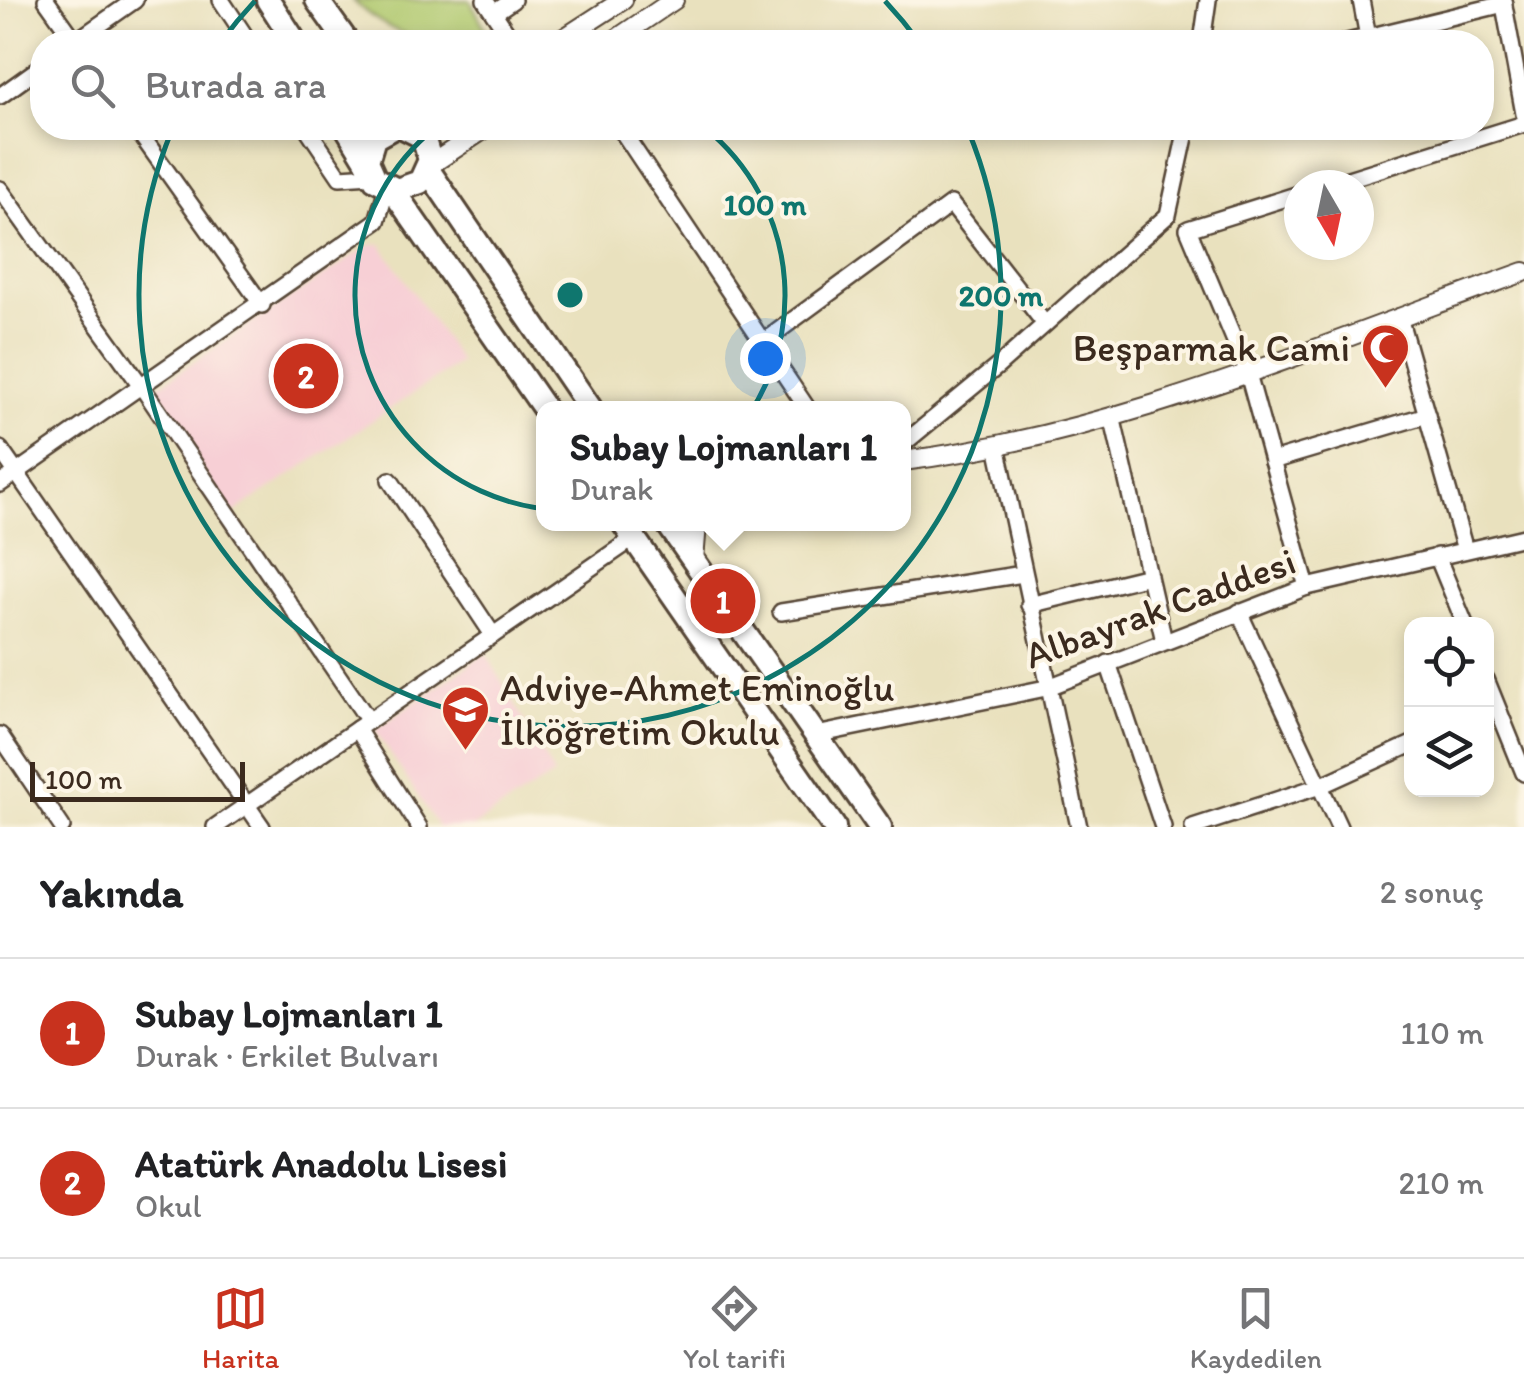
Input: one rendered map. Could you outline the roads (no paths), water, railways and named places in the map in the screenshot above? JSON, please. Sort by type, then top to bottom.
[{"type":"main road","points":[[268,0],[287,30]]},
{"type":"main road","points":[[322,7],[338,30]]},
{"type":"main road","points":[[322,7],[354,30]]},
{"type":"main road","points":[[355,140],[539,401]]},
{"type":"main road","points":[[374,140],[380,178]]},
{"type":"main road","points":[[420,140],[428,146],[429,168],[585,401]]},
{"type":"main road","points":[[380,178],[411,187],[429,168]]},
{"type":"main road","points":[[630,531],[834,827]]},
{"type":"main road","points":[[673,531],[880,827]]},
{"type":"street","points":[[46,0],[67,30]]},
{"type":"street","points":[[93,30],[135,0]]},
{"type":"street","points":[[221,0],[242,30]]},
{"type":"street","points":[[505,30],[490,7],[513,0]]},
{"type":"street","points":[[577,30],[623,0]]},
{"type":"street","points":[[630,30],[674,0]]},
{"type":"street","points":[[1204,30],[1208,0]]},
{"type":"street","points":[[1361,0],[1367,30]]},
{"type":"street","points":[[1395,30],[1503,2],[1518,48],[1524,114]]},
{"type":"street","points":[[0,96],[30,75]]},
{"type":"street","points":[[1494,133],[1524,124]]},
{"type":"street","points":[[145,140],[262,305]]},
{"type":"street","points":[[0,484],[262,305],[377,221],[380,178],[340,177],[315,140]]},
{"type":"street","points":[[429,168],[469,140]]},
{"type":"street","points":[[628,140],[803,401]]},
{"type":"street","points":[[911,437],[1168,215],[1184,140]]},
{"type":"street","points":[[1374,171],[1473,140]]},
{"type":"street","points":[[0,189],[142,387],[363,725],[419,827]]},
{"type":"street","points":[[1188,229],[1284,199]]},
{"type":"street","points":[[764,342],[951,204],[1046,324]]},
{"type":"street","points":[[1168,215],[1188,229],[1247,370],[1307,586]]},
{"type":"street","points":[[911,459],[997,445],[1112,416],[1524,272]]},
{"type":"street","points":[[1399,316],[1465,550]]},
{"type":"street","points":[[1272,461],[1426,415]]},
{"type":"street","points":[[1112,416],[1164,641]]},
{"type":"street","points":[[997,445],[1046,688],[1079,827]]},
{"type":"street","points":[[0,449],[262,827]]},
{"type":"street","points":[[390,480],[493,635]]},
{"type":"street","points":[[214,827],[493,635],[628,531]]},
{"type":"street","points":[[694,560],[696,531]]},
{"type":"street","name":"Albayrak Caddesi","points":[[816,735],[1046,688],[1307,586],[1524,537]]},
{"type":"street","points":[[1437,556],[1461,617]]},
{"type":"street","points":[[781,612],[1023,574]]},
{"type":"street","points":[[1030,605],[1149,576]]},
{"type":"street","points":[[1238,612],[1339,827]]},
{"type":"street","points":[[1108,663],[1163,827]]},
{"type":"street","points":[[1492,707],[1524,773]]},
{"type":"street","points":[[0,735],[62,827]]},
{"type":"street","points":[[1194,827],[1320,786],[1404,748]]},
{"type":"place","name":"Atatürk Anadolu Lisesi","points":[[306,376]]},
{"type":"place","name":"Beşparmak Cami","points":[[1385,390]]},
{"type":"place","name":"Subay Lojmanları 1","points":[[723,601]]},
{"type":"place","name":"Adviye-Ahmet Eminoğlu İlköğretim Okulu","points":[[465,752]]}]
